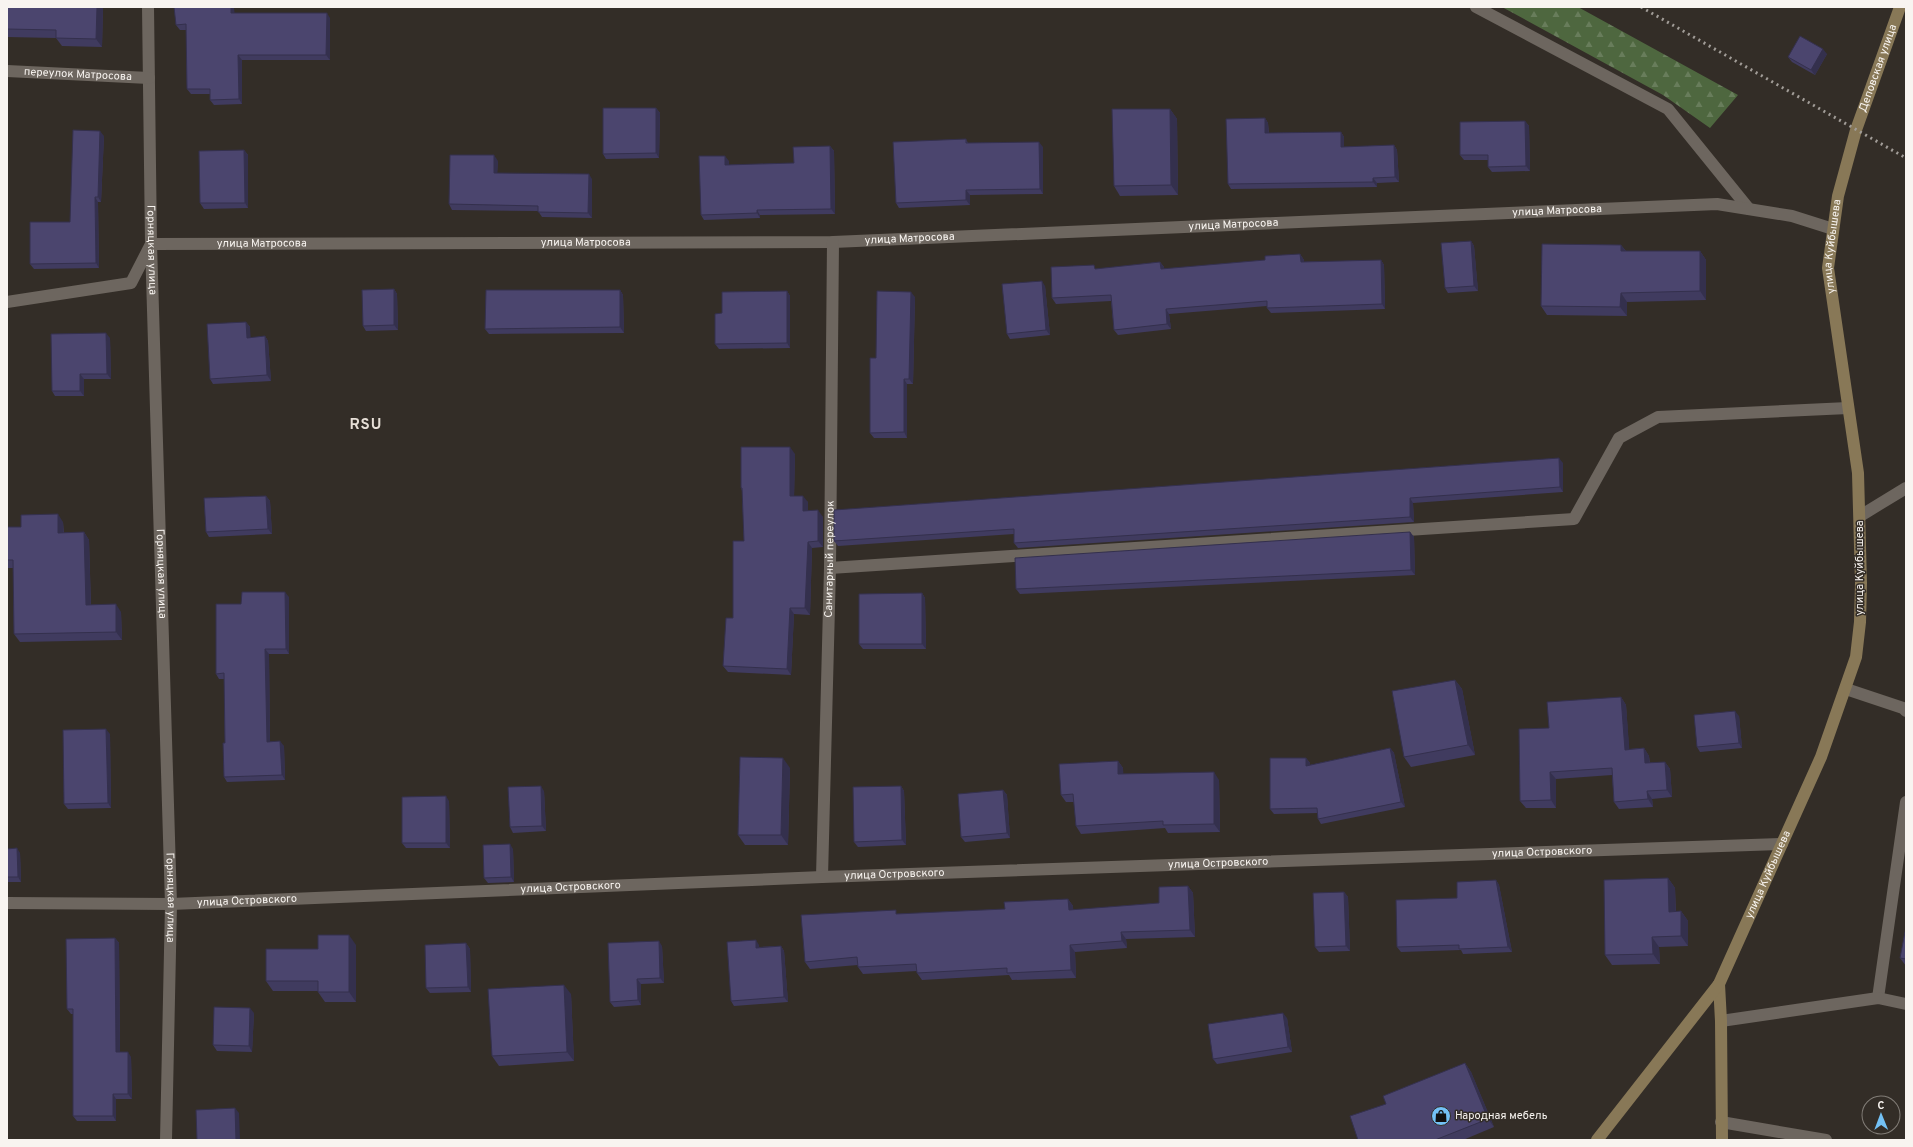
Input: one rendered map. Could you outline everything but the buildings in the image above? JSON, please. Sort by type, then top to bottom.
[{"type":"street","name":"Горняцкая улица","points":[[148,7],[151,244],[171,904],[166,1140]]},
{"type":"street","points":[[1476,7],[1668,109],[1749,209]]},
{"type":"street","name":"Деповская улица","points":[[1856,130],[1900,7]]},
{"type":"street","name":"переулок Матросова","points":[[7,71],[149,78]]},
{"type":"street","name":"улица Куйбышева","points":[[1597,1140],[1719,984],[1821,757],[1856,657],[1860,622],[1860,516],[1858,473],[1828,268],[1838,196],[1856,130]]},
{"type":"street","name":"улица Матросова","points":[[151,244],[833,242],[1716,204],[1792,216],[1833,229]]},
{"type":"street","name":"Санитарный переулок","points":[[822,877],[830,568],[833,242]]},
{"type":"street","points":[[7,302],[131,283],[151,244]]},
{"type":"street","points":[[830,568],[1574,519],[1619,438],[1658,417],[1848,408]]},
{"type":"street","points":[[1860,516],[1906,488]]},
{"type":"street","points":[[1846,689],[1903,708],[1906,711]]},
{"type":"street","points":[[1878,998],[1906,802]]},
{"type":"street","name":"улица Островского","points":[[7,903],[171,904],[822,877],[1782,844]]},
{"type":"street","name":"улица Куйбышева","points":[[1719,984],[1721,1020],[1722,1140]]},
{"type":"street","points":[[1721,1020],[1878,998],[1906,1004]]},
{"type":"street","points":[[1721,1122],[1826,1140]]},
{"type":"green space","points":[[1502,7],[1578,7],[1738,95],[1710,128],[1663,95]]},
{"type":"railway","points":[[1641,7],[1906,158]]},
{"type":"place","name":"Народная мебель","points":[[1441,1116]]},
{"type":"district","name":"RSU","points":[[366,425]]}]
